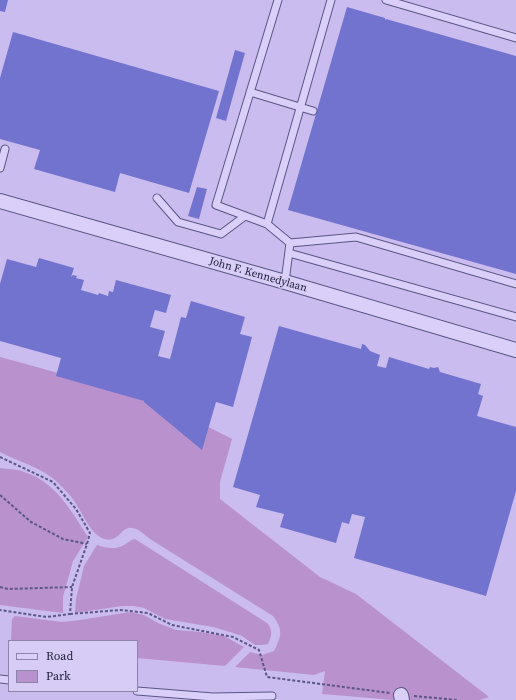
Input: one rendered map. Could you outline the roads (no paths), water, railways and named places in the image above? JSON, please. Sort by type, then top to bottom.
[{"type":"street","name":"John F. Kennedylaan","points":[[0,201],[285,282],[516,350]]},
{"type":"lane","points":[[278,0],[216,205],[267,224],[290,243],[356,237],[516,284]]},
{"type":"lane","points":[[267,224],[331,0]]},
{"type":"lane","points":[[386,0],[516,38]]},
{"type":"lane","points":[[250,92],[313,112]]},
{"type":"lane","points":[[0,168],[5,150]]},
{"type":"lane","points":[[157,198],[178,222],[220,234],[245,216]]},
{"type":"lane","points":[[285,282],[290,243]]},
{"type":"lane","points":[[288,253],[516,317]]},
{"type":"lane","points":[[138,691],[218,699],[272,696]]}]
